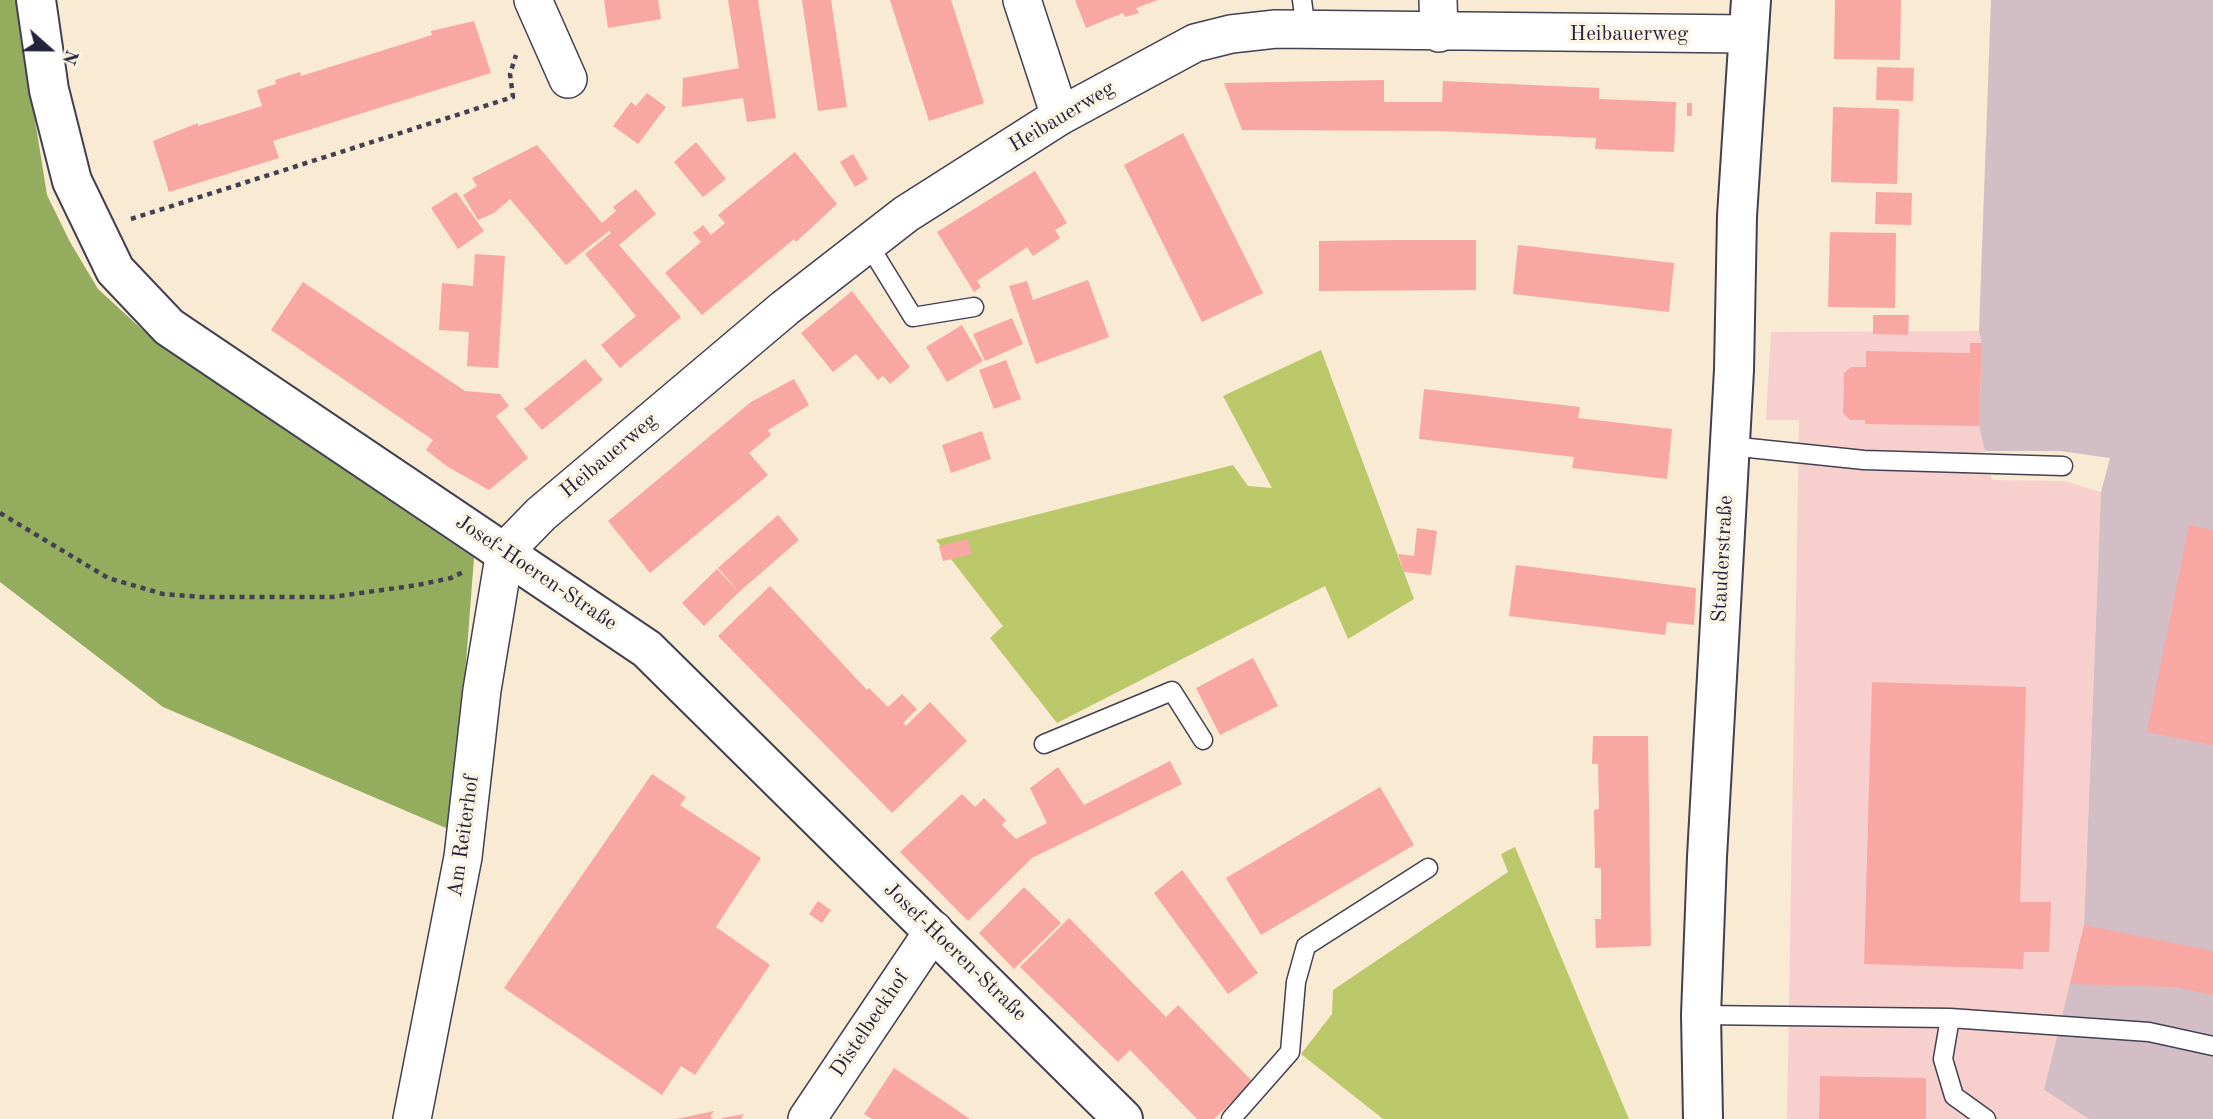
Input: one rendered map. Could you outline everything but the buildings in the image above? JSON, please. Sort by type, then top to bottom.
[{"type":"street","name":"Josef-Hoeren-Straße","points":[[36,0],[49,90],[72,181],[115,271],[169,327],[647,649],[1123,1119]]},
{"type":"street","points":[[1022,0],[1060,116]]},
{"type":"street","points":[[533,1],[568,79]]},
{"type":"street","name":"Heibauerweg","points":[[505,551],[541,514],[867,242],[1060,116],[1195,43],[1304,15],[1749,17]]},
{"type":"street","name":"Stauderstraße","points":[[1703,1119],[1701,1015],[1707,857],[1730,446],[1737,216],[1749,17]]},
{"type":"street","name":"Am Reiterhof","points":[[412,1119],[435,1016],[463,857],[482,690],[505,551]]},
{"type":"street","name":"Distelbeckhof","points":[[807,1119],[934,930]]},
{"type":"lane","points":[[867,242],[913,317],[974,306]]},
{"type":"lane","points":[[1730,446],[1864,460],[2063,466]]},
{"type":"lane","points":[[1044,744],[1172,691],[1203,740]]},
{"type":"lane","points":[[1231,1119],[1290,1052],[1296,982],[1306,946],[1428,868]]},
{"type":"lane","points":[[1701,1015],[1950,1018],[2149,1032],[2213,1046]]},
{"type":"lane","points":[[1950,1018],[1943,1059],[1954,1096],[1986,1119]]},
{"type":"path","points":[[95,230],[513,97],[510,74],[533,1]]},
{"type":"path","points":[[0,513],[108,578],[136,589],[201,597],[332,597],[391,591],[451,578],[505,551]]},
{"type":"shaded area","points":[[1991,0],[2213,0],[2213,1119],[2089,1119],[2044,1090],[2084,925],[2101,492],[2110,458],[2060,451],[1985,451],[1979,426],[1982,344],[1979,331]]},
{"type":"shaded area","points":[[1979,331],[1982,343],[1979,426],[1992,480],[2065,481],[2101,492],[2084,925],[2044,1090],[2089,1119],[1787,1119],[1799,420],[1766,420],[1771,332]]},
{"type":"green space","points":[[0,0],[16,0],[47,195],[70,242],[98,289],[159,345],[474,558],[453,831],[163,707],[0,582]]},
{"type":"green space","points":[[1321,350],[1414,599],[1348,639],[1325,586],[1057,723],[990,638],[1003,626],[936,540],[1233,465],[1248,486],[1272,488],[1223,396]]},
{"type":"green space","points":[[1515,847],[1629,1119],[1383,1119],[1301,1054],[1332,1014],[1333,990],[1508,872],[1501,854]]}]
